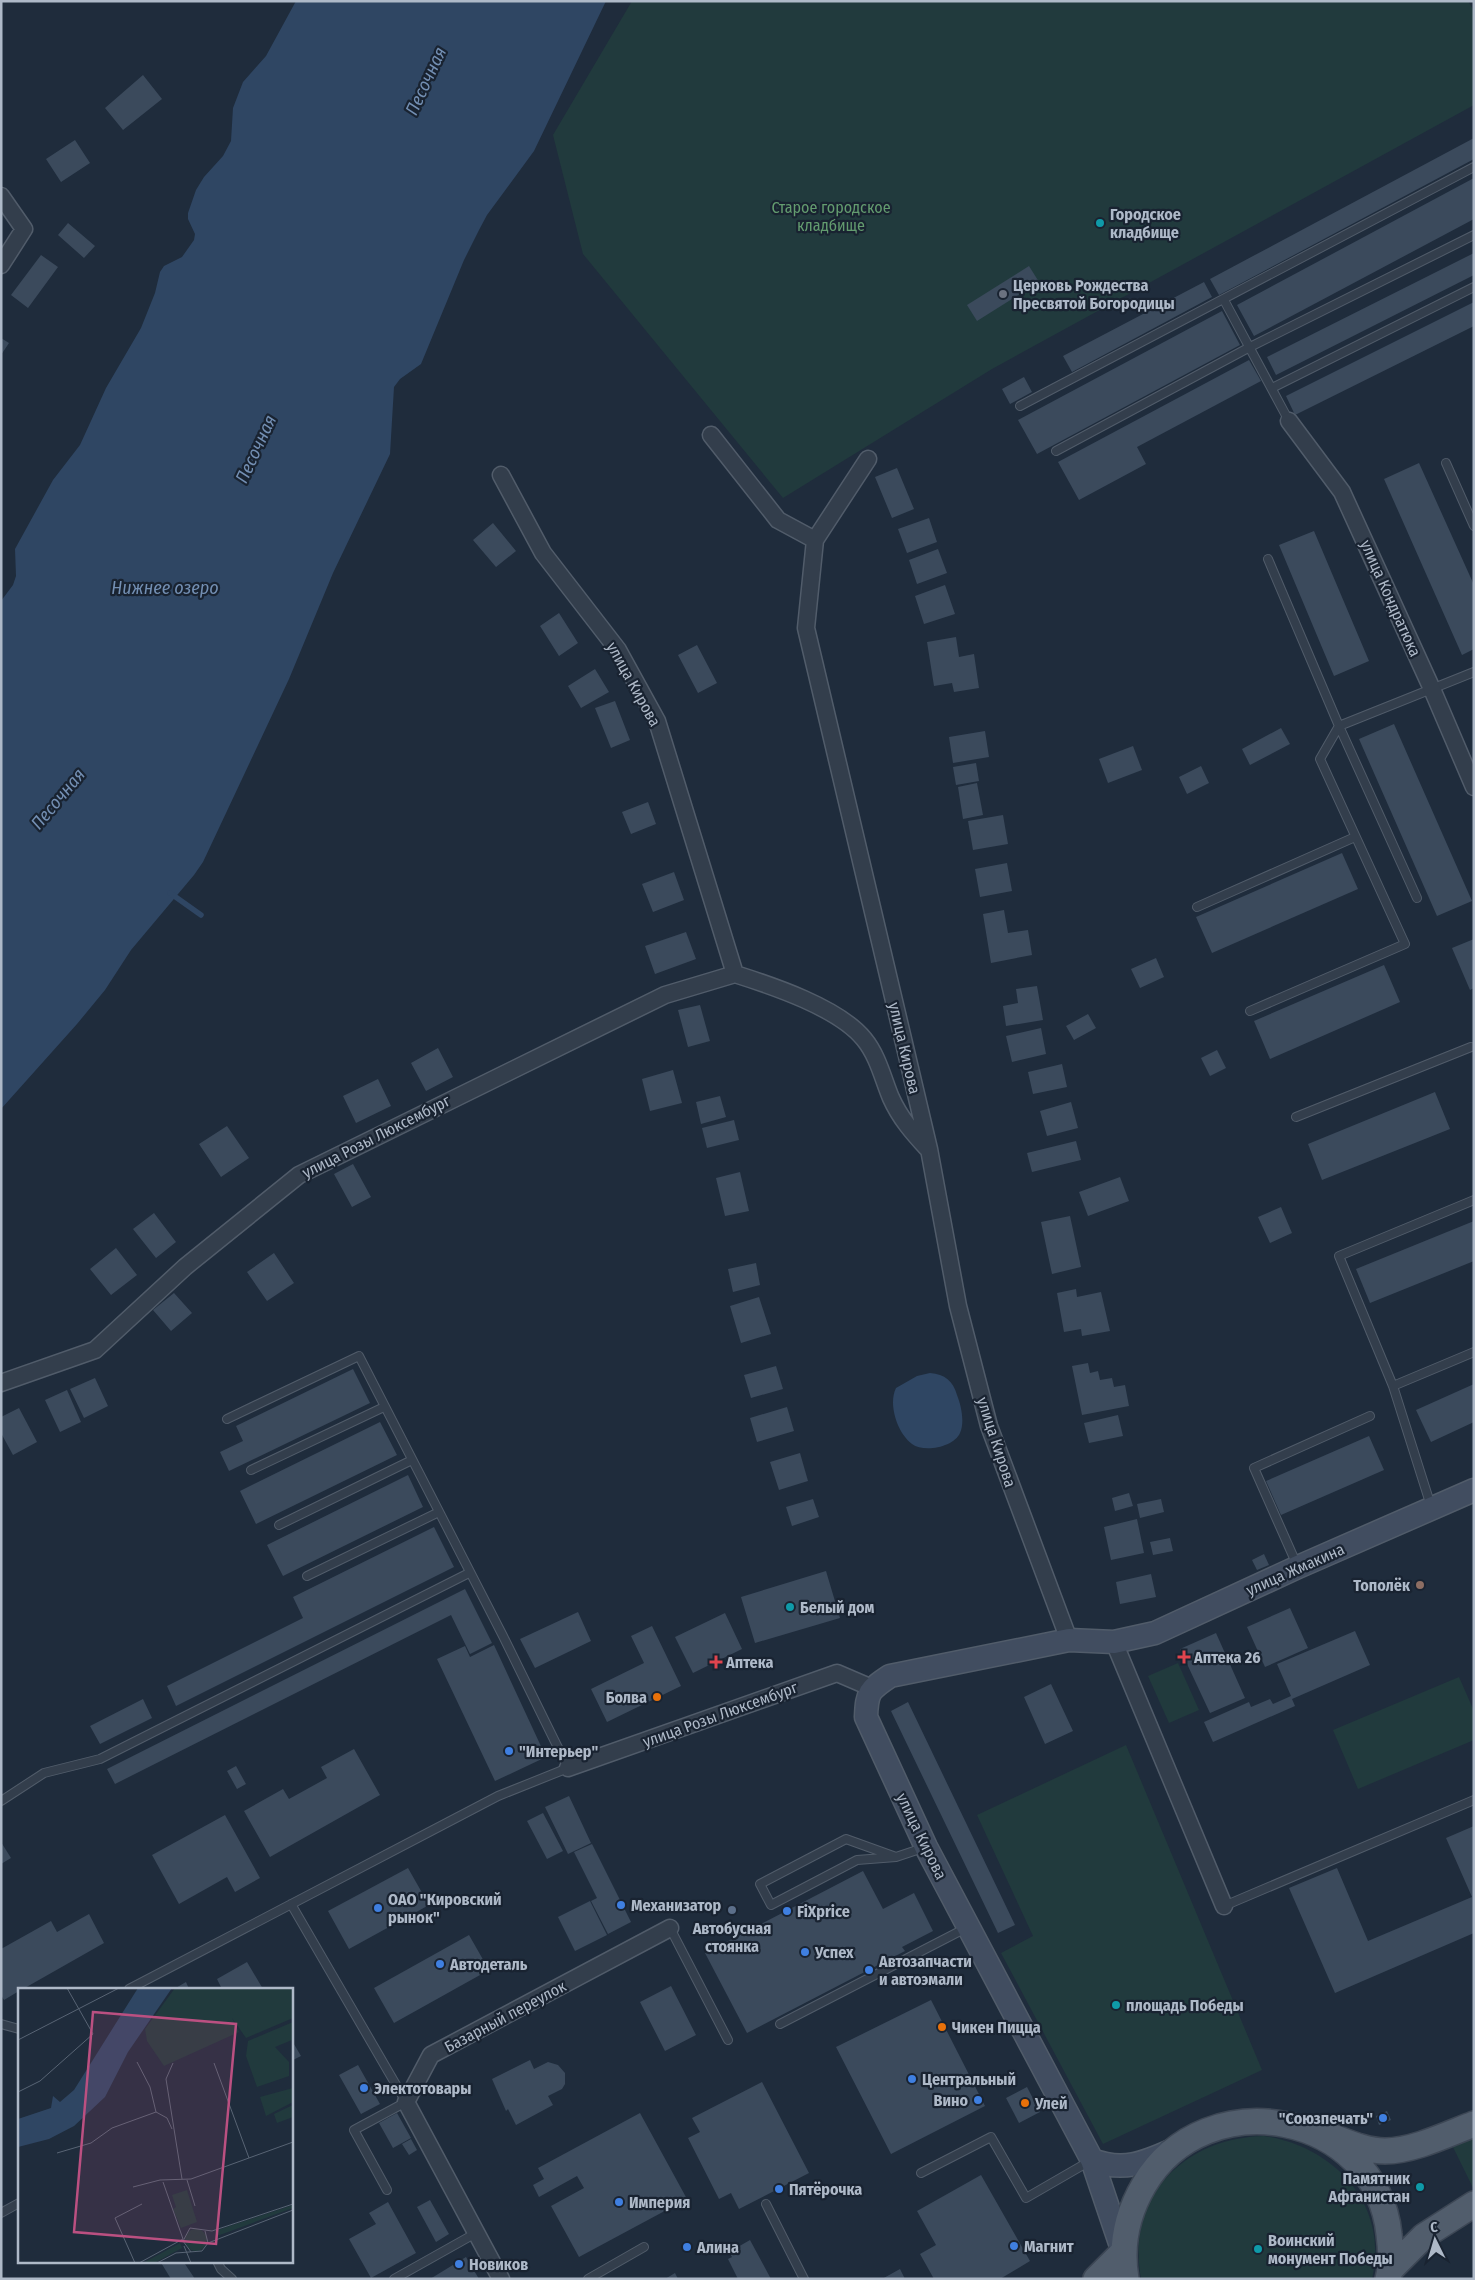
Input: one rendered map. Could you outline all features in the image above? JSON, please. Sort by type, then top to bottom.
[{"type":"main road","points":[[1126,2279],[1123,2252],[1127,2223],[1139,2194],[1159,2163],[1190,2138],[1226,2124],[1265,2120],[1303,2128],[1371,2150],[1387,2151],[1418,2144],[1474,2124]]},
{"type":"main road","points":[[1303,2128],[1342,2150],[1372,2183],[1381,2201],[1388,2225],[1390,2274]]},
{"type":"main road","points":[[1390,2274],[1424,2236],[1474,2204]]},
{"type":"main road","points":[[1096,2279],[1123,2252]]},
{"type":"street","points":[[1,196],[24,229],[1,265]]},
{"type":"street","name":"улица Кондратюка","points":[[1289,421],[1342,492],[1432,689],[1474,787]]},
{"type":"street","points":[[711,435],[778,520],[815,540]]},
{"type":"street","name":"улица Кирова","points":[[868,459],[815,540],[806,628],[929,1149],[958,1306],[989,1426],[1069,1640]]},
{"type":"street","name":"улица Кирова","points":[[501,475],[543,553],[618,650],[657,721],[735,974]]},
{"type":"street","points":[[735,974],[787,991],[850,1026],[864,1039],[875,1057],[892,1100],[908,1127],[929,1149]]},
{"type":"street","name":"улица Розы Люксембург","points":[[1,1383],[95,1350],[185,1267],[299,1175],[665,995],[735,974]]},
{"type":"street","name":"улица Жмакина","points":[[1114,1642],[1155,1633],[1298,1567],[1474,1490]]},
{"type":"street","points":[[872,1688],[890,1676],[1069,1640],[1114,1642],[1224,1906]]},
{"type":"street","name":"улица Розы Люксембург","points":[[568,1768],[837,1672],[872,1688]]},
{"type":"street","name":"улица Кирова","points":[[872,1688],[867,1702],[866,1718],[926,1847],[1092,2160],[1123,2252]]},
{"type":"street","name":"Базарный переулок","points":[[406,2102],[431,2055],[670,1928]]},
{"type":"street","points":[[406,2102],[501,2279]]},
{"type":"street","points":[[1092,2160],[1108,2166],[1124,2166],[1145,2162],[1173,2150]]},
{"type":"lane","points":[[1020,406],[1474,167]]},
{"type":"lane","points":[[1056,451],[1250,347],[1474,235]]},
{"type":"lane","points":[[1272,388],[1474,287]]},
{"type":"lane","points":[[1224,300],[1289,421]]},
{"type":"lane","points":[[1446,463],[1474,526]]},
{"type":"lane","points":[[1268,559],[1339,726],[1417,898]]},
{"type":"lane","points":[[1250,1011],[1404,944],[1320,758],[1339,726],[1474,672]]},
{"type":"lane","points":[[1197,907],[1356,836]]},
{"type":"lane","points":[[1296,1117],[1473,1049]]},
{"type":"lane","points":[[1432,1510],[1392,1386],[1339,1256],[1474,1200]]},
{"type":"lane","points":[[1392,1386],[1474,1352]]},
{"type":"lane","points":[[131,1988],[498,1796],[568,1768],[359,1356],[227,1419]]},
{"type":"lane","points":[[251,1470],[384,1407]]},
{"type":"lane","points":[[1298,1567],[1254,1468],[1370,1416]]},
{"type":"lane","points":[[279,1525],[412,1460]]},
{"type":"lane","points":[[307,1576],[439,1512]]},
{"type":"lane","points":[[1,1801],[44,1773],[100,1759],[469,1572]]},
{"type":"lane","points":[[1224,1906],[1474,1800]]},
{"type":"lane","points":[[896,1857],[846,1839],[760,1884],[772,1905],[857,1860],[896,1857],[926,1847]]},
{"type":"lane","points":[[291,1904],[406,2102],[354,2130],[387,2190]]},
{"type":"lane","points":[[780,2024],[968,1927]]},
{"type":"lane","points":[[670,1928],[728,2040]]},
{"type":"lane","points":[[1,2024],[18,2029]]},
{"type":"lane","points":[[921,2173],[991,2137],[1026,2198],[1092,2160]]},
{"type":"lane","points":[[1,2213],[18,2204]]},
{"type":"lane","points":[[766,2204],[804,2279]]},
{"type":"lane","points":[[394,2279],[476,2233]]},
{"type":"lane","points":[[588,2279],[644,2247]]},
{"type":"lane","points":[[218,2262],[221,2269],[232,2279]]},
{"type":"lane","points":[[409,2270],[414,2279]]},
{"type":"green space","name":"Старое городское кладбище","points":[[632,1],[1468,1],[1474,11],[1474,105],[992,369],[783,498],[583,254],[553,135]]},
{"type":"green space","points":[[1178,1663],[1199,1710],[1169,1723],[1148,1676]]},
{"type":"green space","points":[[1459,1677],[1474,1711],[1474,1740],[1358,1789],[1333,1730]]},
{"type":"green space","points":[[1126,1745],[1262,2070],[1103,2144],[1001,1953],[1033,1936],[977,1815]]},
{"type":"green space","points":[[1264,2136],[1289,2142],[1313,2152],[1334,2166],[1351,2184],[1364,2204],[1373,2227],[1375,2252],[1372,2279],[1141,2279],[1139,2249],[1143,2222],[1152,2198],[1167,2177],[1186,2160],[1209,2148],[1235,2139]]},
{"type":"green space","points":[[1474,2136],[1474,2190],[1452,2145]]},
{"type":"water","name":"Нижнее озеро","points":[[296,1],[606,1],[534,151],[487,215],[479,230],[464,260],[421,364],[400,379],[394,387],[390,454],[333,573],[289,679],[203,862],[131,950],[105,990],[1,1109],[1,601],[13,585],[16,576],[15,549],[53,480],[80,445],[106,388],[141,328],[155,293],[160,272],[164,266],[182,257],[194,240],[195,234],[188,219],[188,213],[196,190],[204,177],[223,156],[231,141],[233,108],[243,82],[266,56]]},
{"type":"water","points":[[930,1373],[940,1375],[951,1382],[961,1409],[962,1424],[960,1433],[952,1442],[938,1447],[924,1448],[912,1444],[902,1433],[895,1418],[893,1402],[896,1388],[917,1376]]},
{"type":"building","points":[[143,75],[162,99],[123,130],[105,108]]},
{"type":"building","points":[[1474,138],[1474,159],[1219,295],[1210,279]]},
{"type":"building","points":[[75,140],[90,163],[61,182],[46,159]]},
{"type":"building","points":[[1474,178],[1474,219],[1254,336],[1237,305]]},
{"type":"building","points":[[68,223],[95,246],[84,258],[58,235]]},
{"type":"building","points":[[1474,253],[1474,275],[1276,375],[1267,357]]},
{"type":"building","points":[[41,255],[58,267],[28,308],[11,295]]},
{"type":"building","name":"Церковь Рождества Пресвятой Богородицы","points":[[1029,266],[1039,282],[977,321],[967,305]]},
{"type":"building","points":[[1204,282],[1212,297],[1072,372],[1063,356]]},
{"type":"building","points":[[1474,302],[1474,326],[1295,415],[1286,396]]},
{"type":"building","points":[[1222,311],[1240,345],[1037,454],[1018,420]]},
{"type":"building","points":[[1,338],[9,343],[1,355]]},
{"type":"building","points":[[1249,360],[1261,381],[1137,447],[1146,464],[1079,500],[1058,462]]},
{"type":"building","points":[[1024,377],[1032,392],[1010,404],[1002,389]]},
{"type":"building","points":[[1419,463],[1474,585],[1474,649],[1462,655],[1384,479]]},
{"type":"building","points":[[897,468],[914,509],[892,518],[875,477]]},
{"type":"building","points":[[929,518],[937,542],[907,553],[898,529]]},
{"type":"building","points":[[493,523],[516,551],[496,567],[473,540]]},
{"type":"building","points":[[1314,531],[1369,661],[1334,676],[1279,545]]},
{"type":"building","points":[[938,549],[947,573],[917,584],[909,560]]},
{"type":"building","points":[[945,585],[955,614],[924,624],[915,596]]},
{"type":"building","points":[[559,613],[578,643],[559,656],[540,626]]},
{"type":"building","points":[[956,637],[959,657],[974,654],[979,688],[954,692],[952,683],[934,686],[927,642]]},
{"type":"building","points":[[697,645],[717,683],[698,693],[678,655]]},
{"type":"building","points":[[595,669],[609,692],[581,708],[568,686]]},
{"type":"building","points":[[615,701],[630,740],[611,748],[595,708]]},
{"type":"building","points":[[1394,724],[1472,901],[1437,916],[1359,739]]},
{"type":"building","points":[[1281,728],[1290,744],[1250,765],[1242,749]]},
{"type":"building","points":[[985,731],[989,757],[953,763],[949,737]]},
{"type":"building","points":[[1133,746],[1142,770],[1108,783],[1099,759]]},
{"type":"building","points":[[976,763],[979,781],[956,785],[953,767]]},
{"type":"building","points":[[1201,766],[1209,783],[1187,794],[1179,777]]},
{"type":"building","points":[[977,783],[983,815],[963,819],[958,787]]},
{"type":"building","points":[[648,802],[656,824],[631,834],[622,812]]},
{"type":"building","points":[[1003,815],[1008,844],[973,850],[968,821]]},
{"type":"building","points":[[1342,853],[1358,889],[1212,953],[1196,917]]},
{"type":"building","points":[[1007,863],[1012,891],[980,897],[975,869]]},
{"type":"building","points":[[674,872],[684,900],[653,912],[642,884]]},
{"type":"building","points":[[1004,910],[1008,933],[1028,930],[1032,955],[991,963],[983,914]]},
{"type":"building","points":[[686,932],[696,959],[655,974],[645,946]]},
{"type":"building","points":[[1474,939],[1474,988],[1470,990],[1452,948]]},
{"type":"building","points":[[1156,958],[1164,977],[1140,988],[1131,969]]},
{"type":"building","points":[[1384,965],[1400,1002],[1270,1059],[1254,1021]]},
{"type":"building","points":[[1037,986],[1043,1020],[1006,1026],[1003,1006],[1018,1003],[1016,989]]},
{"type":"building","points":[[700,1005],[710,1041],[688,1047],[678,1010]]},
{"type":"building","points":[[1088,1014],[1096,1028],[1074,1040],[1066,1026]]},
{"type":"building","points":[[1041,1028],[1046,1054],[1012,1062],[1006,1036]]},
{"type":"building","points":[[438,1048],[453,1077],[426,1091],[411,1063]]},
{"type":"building","points":[[1217,1050],[1226,1068],[1210,1076],[1201,1058]]},
{"type":"building","points":[[1062,1064],[1067,1087],[1033,1094],[1028,1072]]},
{"type":"building","points":[[673,1070],[682,1103],[650,1111],[642,1079]]},
{"type":"building","points":[[378,1079],[391,1106],[356,1123],[343,1096]]},
{"type":"building","points":[[1435,1092],[1450,1129],[1322,1180],[1308,1144]]},
{"type":"building","points":[[720,1096],[726,1117],[701,1124],[696,1102]]},
{"type":"building","points":[[1071,1102],[1078,1128],[1047,1136],[1040,1111]]},
{"type":"building","points":[[734,1120],[739,1140],[707,1148],[702,1128]]},
{"type":"building","points":[[227,1126],[249,1158],[221,1177],[199,1144]]},
{"type":"building","points":[[1076,1141],[1081,1160],[1032,1172],[1027,1153]]},
{"type":"building","points":[[353,1164],[371,1197],[352,1207],[334,1174]]},
{"type":"building","points":[[740,1172],[749,1211],[725,1216],[716,1178]]},
{"type":"building","points":[[1120,1177],[1129,1201],[1088,1216],[1079,1192]]},
{"type":"building","points":[[1281,1207],[1292,1233],[1270,1243],[1258,1217]]},
{"type":"building","points":[[154,1213],[176,1242],[156,1258],[133,1229]]},
{"type":"building","points":[[1070,1216],[1081,1267],[1052,1274],[1041,1222]]},
{"type":"building","points":[[1474,1221],[1474,1261],[1370,1303],[1356,1269]]},
{"type":"building","points":[[116,1248],[137,1275],[111,1295],[90,1269]]},
{"type":"building","points":[[274,1253],[294,1283],[267,1301],[247,1272]]},
{"type":"building","points":[[756,1263],[760,1285],[733,1292],[728,1269]]},
{"type":"building","points":[[1076,1289],[1077,1297],[1101,1292],[1110,1331],[1082,1336],[1081,1329],[1064,1332],[1057,1293]]},
{"type":"building","points":[[174,1293],[192,1313],[171,1331],[153,1310]]},
{"type":"building","points":[[759,1297],[771,1334],[741,1343],[730,1306]]},
{"type":"building","points":[[1088,1363],[1090,1373],[1098,1371],[1100,1380],[1112,1378],[1114,1387],[1125,1385],[1129,1406],[1082,1415],[1072,1366]]},
{"type":"building","points":[[776,1366],[783,1389],[751,1398],[744,1375]]},
{"type":"building","points":[[353,1369],[370,1403],[229,1471],[220,1452],[243,1441],[236,1426]]},
{"type":"building","points":[[95,1378],[108,1406],[84,1418],[70,1389]]},
{"type":"building","points":[[1474,1384],[1474,1422],[1431,1442],[1416,1410]]},
{"type":"building","points":[[67,1390],[81,1422],[60,1432],[45,1400]]},
{"type":"building","points":[[787,1407],[794,1431],[757,1442],[750,1418]]},
{"type":"building","points":[[19,1408],[37,1442],[13,1455],[1,1433],[1,1417]]},
{"type":"building","points":[[1118,1415],[1123,1436],[1089,1443],[1084,1423]]},
{"type":"building","points":[[380,1422],[397,1455],[256,1524],[240,1491]]},
{"type":"building","points":[[1369,1436],[1384,1470],[1281,1515],[1266,1481]]},
{"type":"building","points":[[800,1453],[808,1481],[779,1490],[770,1462]]},
{"type":"building","points":[[408,1475],[423,1507],[283,1576],[267,1545]]},
{"type":"building","points":[[1129,1493],[1133,1506],[1115,1511],[1112,1498]]},
{"type":"building","points":[[813,1499],[819,1517],[792,1526],[786,1507]]},
{"type":"building","points":[[1161,1499],[1164,1512],[1140,1518],[1137,1504]]},
{"type":"building","points":[[1137,1519],[1144,1553],[1111,1560],[1104,1527]]},
{"type":"building","points":[[434,1527],[454,1567],[176,1706],[167,1686],[303,1618],[293,1597]]},
{"type":"building","points":[[1170,1538],[1173,1551],[1153,1555],[1150,1542]]},
{"type":"building","points":[[1264,1554],[1269,1565],[1257,1570],[1252,1560]]},
{"type":"building","name":"Белый дом","points":[[826,1571],[840,1618],[755,1643],[741,1597]]},
{"type":"building","points":[[1151,1574],[1156,1597],[1120,1604],[1116,1582]]},
{"type":"building","points":[[465,1589],[492,1643],[470,1654],[451,1615],[115,1784],[107,1769]]},
{"type":"building","points":[[1290,1608],[1308,1648],[1265,1667],[1247,1627]]},
{"type":"building","points":[[578,1612],[591,1641],[535,1668],[520,1639]]},
{"type":"building","points":[[725,1613],[742,1649],[693,1673],[675,1637]]},
{"type":"building","points":[[652,1626],[681,1686],[607,1722],[591,1689],[644,1663],[631,1636]]},
{"type":"building","points":[[1355,1631],[1370,1665],[1292,1699],[1295,1706],[1213,1742],[1204,1722],[1249,1702],[1251,1707],[1270,1699],[1273,1704],[1291,1696],[1277,1664]]},
{"type":"building","points":[[1216,1633],[1245,1698],[1210,1713],[1180,1649]]},
{"type":"building","points":[[494,1645],[546,1757],[495,1781],[437,1659],[465,1646],[470,1657]]},
{"type":"building","points":[[1051,1684],[1073,1731],[1045,1744],[1024,1697]]},
{"type":"building","points":[[143,1699],[152,1718],[100,1744],[90,1726]]},
{"type":"building","points":[[908,1702],[1015,1925],[998,1933],[891,1711]]},
{"type":"building","points":[[354,1749],[380,1795],[270,1857],[244,1811],[283,1789],[289,1799],[327,1778],[321,1767]]},
{"type":"building","points":[[236,1766],[246,1784],[237,1789],[227,1771]]},
{"type":"building","points":[[569,1796],[591,1843],[568,1854],[545,1807]]},
{"type":"building","points":[[543,1813],[563,1851],[547,1859],[527,1821]]},
{"type":"building","points":[[225,1815],[260,1878],[235,1892],[227,1877],[179,1904],[152,1855]]},
{"type":"building","points":[[1474,1826],[1474,1933],[1335,1993],[1289,1888],[1337,1868],[1368,1941],[1472,1897],[1446,1838]]},
{"type":"building","points":[[1,1842],[11,1858],[1,1864]]},
{"type":"building","points":[[592,1844],[631,1922],[608,1934],[591,1901],[597,1898],[574,1852]]},
{"type":"building","name":"ОАО \"Кировский рынок\"","points":[[408,1868],[429,1905],[349,1949],[328,1911]]},
{"type":"building","name":"Успех","points":[[863,1871],[883,1909],[914,1893],[933,1931],[902,1947],[905,1951],[747,2033],[705,1953]]},
{"type":"building","points":[[590,1901],[607,1935],[575,1951],[558,1917]]},
{"type":"building","points":[[89,1914],[104,1943],[25,1988],[18,1988],[18,1992],[4,2000],[1,1995],[1,1949],[51,1921],[57,1932]]},
{"type":"building","points":[[469,1935],[489,1970],[394,2023],[374,1988]]},
{"type":"building","points":[[247,1962],[262,1988],[222,1988],[217,1979]]},
{"type":"building","points":[[186,1982],[189,1988],[176,1988]]},
{"type":"building","points":[[671,1986],[696,2035],[665,2051],[640,2002]]},
{"type":"building","name":"Центральный","points":[[931,2000],[985,2106],[891,2154],[836,2047]]},
{"type":"building","points":[[292,2041],[301,2056],[292,2060]]},
{"type":"building","points":[[530,2060],[534,2069],[548,2062],[558,2065],[565,2073],[565,2084],[562,2089],[548,2096],[553,2105],[516,2125],[508,2109],[506,2111],[492,2079]]},
{"type":"building","points":[[358,2065],[380,2104],[361,2114],[339,2075]]},
{"type":"building","points":[[762,2082],[809,2173],[739,2209],[731,2193],[719,2199],[688,2138],[700,2132],[692,2118]]},
{"type":"building","points":[[1027,2087],[1040,2112],[1019,2123],[1006,2098]]},
{"type":"building","name":"\"Союзпечать\"","points":[[1387,2111],[1391,2120],[1379,2125],[1376,2116]]},
{"type":"building","points":[[397,2113],[411,2138],[393,2148],[379,2123]]},
{"type":"building","name":"Империя","points":[[640,2113],[687,2199],[579,2257],[551,2206],[584,2188],[577,2176],[539,2197],[533,2185],[544,2179],[538,2168]]},
{"type":"building","points":[[411,2139],[417,2150],[409,2155],[402,2144]]},
{"type":"building","points":[[981,2175],[1030,2261],[1000,2279],[934,2279],[920,2254],[936,2245],[917,2211]]},
{"type":"building","points":[[430,2200],[449,2234],[436,2242],[417,2207]]},
{"type":"building","points":[[388,2202],[416,2253],[371,2278],[349,2239],[376,2224],[369,2213]]},
{"type":"building","points":[[750,2240],[771,2279],[738,2279],[728,2259],[732,2257],[729,2252]]},
{"type":"building","points":[[1259,2246],[1261,2250],[1257,2252],[1255,2248]]},
{"type":"building","points":[[466,2257],[479,2279],[430,2279]]},
{"type":"building","points":[[161,2262],[184,2262],[195,2279],[171,2279]]},
{"type":"building","points":[[900,2269],[905,2279],[882,2279]]},
{"type":"building","points":[[675,2273],[678,2279],[665,2279]]},
{"type":"waterway","points":[[170,893],[201,915]]},
{"type":"place","name":"Городское кладбище","points":[[1100,223]]},
{"type":"place","name":"Церковь Рождества Пресвятой Богородицы","points":[[1003,294]]},
{"type":"place","name":"Тополёк","points":[[1420,1585]]},
{"type":"place","name":"Белый дом","points":[[790,1607]]},
{"type":"place","name":"Аптека 26","points":[[1184,1657]]},
{"type":"place","name":"Аптека","points":[[716,1662]]},
{"type":"place","name":"Болва","points":[[657,1697]]},
{"type":"place","name":"\"Интерьер\"","points":[[509,1751]]},
{"type":"place","name":"Механизатор","points":[[621,1905]]},
{"type":"place","name":"ОАО \"Кировский рынок\"","points":[[378,1908]]},
{"type":"place","name":"Автобусная стоянка","points":[[732,1910]]},
{"type":"place","name":"FiXprice","points":[[787,1911]]},
{"type":"place","name":"Успех","points":[[805,1952]]},
{"type":"place","name":"Автодеталь","points":[[440,1964]]},
{"type":"place","name":"Автозапчасти и автоэмали","points":[[869,1970]]},
{"type":"place","name":"площадь Победы","points":[[1116,2005]]},
{"type":"place","name":"Чикен Пицца","points":[[942,2027]]},
{"type":"place","name":"Центральный","points":[[912,2079]]},
{"type":"place","name":"Электотовары","points":[[364,2088]]},
{"type":"place","name":"Вино","points":[[978,2100]]},
{"type":"place","name":"Улей","points":[[1025,2103]]},
{"type":"place","name":"\"Союзпечать\"","points":[[1383,2118]]},
{"type":"place","name":"Памятник Афганистан","points":[[1420,2187]]},
{"type":"place","name":"Пятёрочка","points":[[779,2189]]},
{"type":"place","name":"Империя","points":[[619,2202]]},
{"type":"place","name":"Магнит","points":[[1014,2246]]},
{"type":"place","name":"Алина","points":[[687,2247]]},
{"type":"place","name":"Воинский монумент Победы","points":[[1258,2249]]},
{"type":"place","name":"Новиков","points":[[459,2264]]},
{"type":"water label","name":"Песочная","points":[[426,81]]},
{"type":"water label","name":"Песочная","points":[[256,449]]},
{"type":"water label","name":"Песочная","points":[[58,799]]}]
